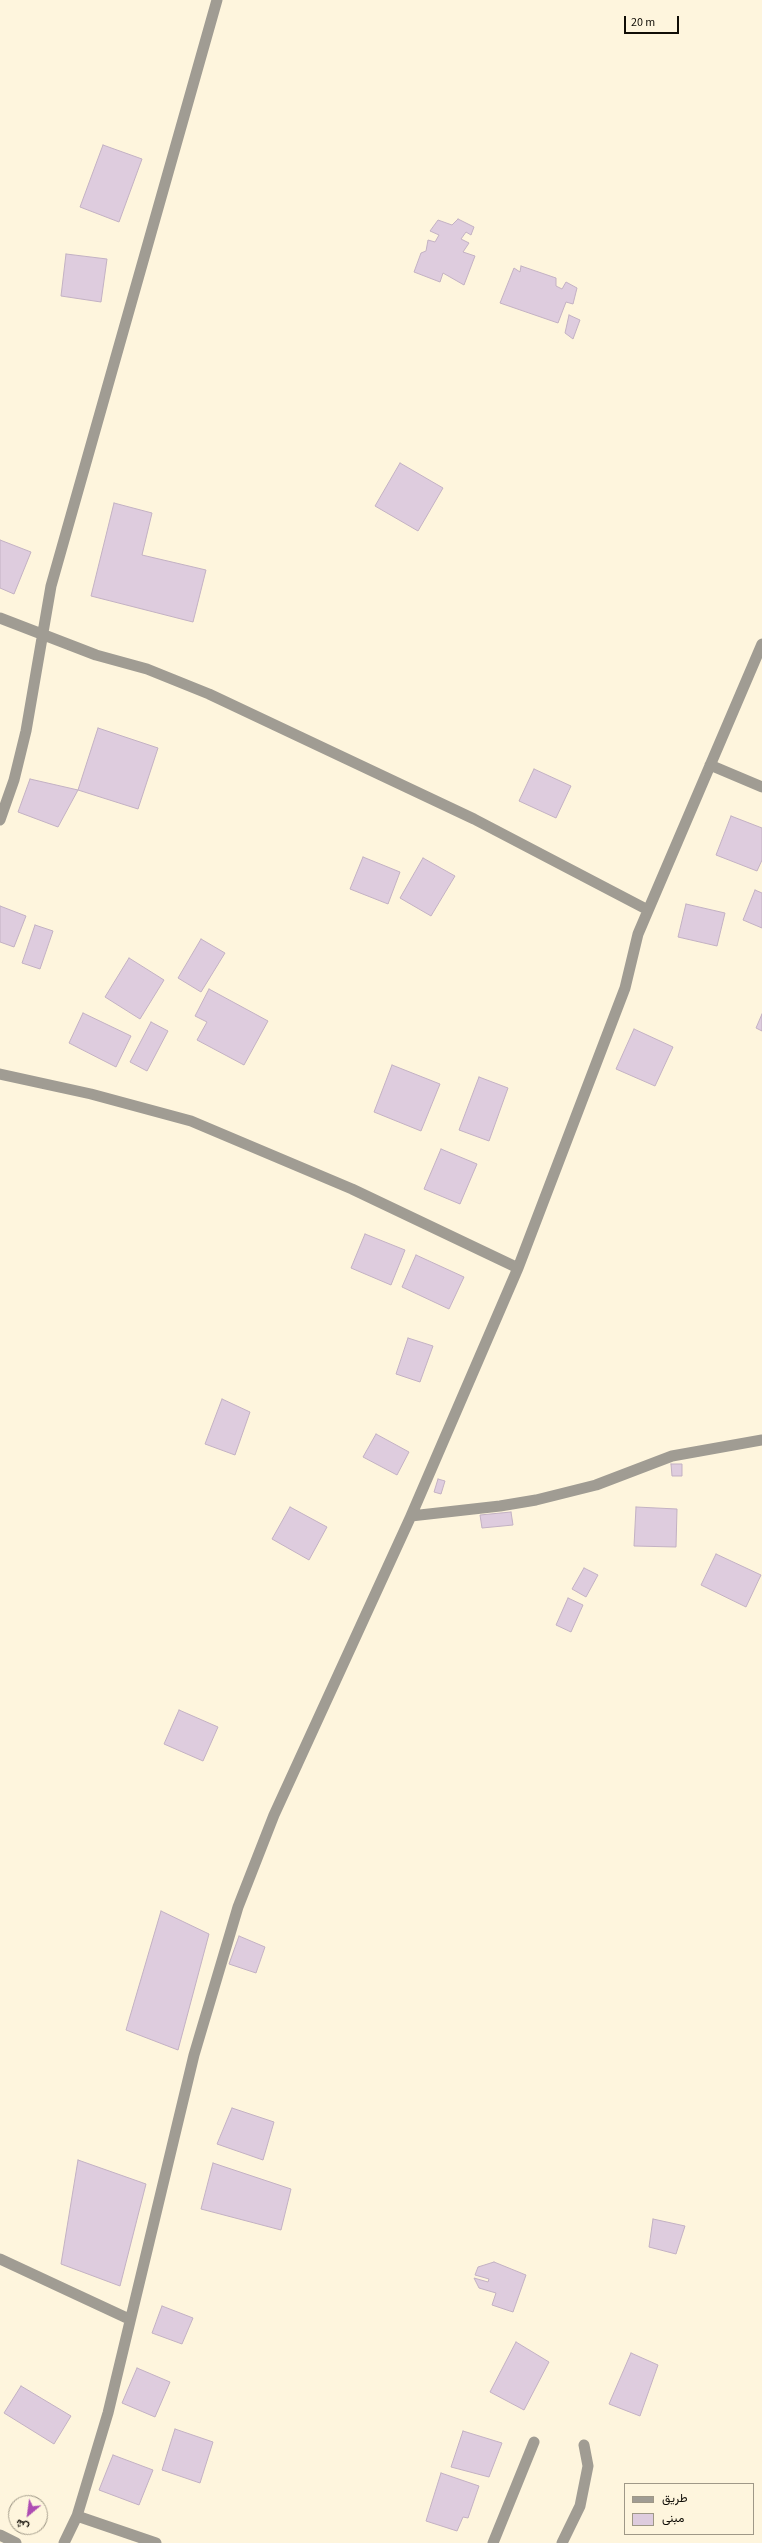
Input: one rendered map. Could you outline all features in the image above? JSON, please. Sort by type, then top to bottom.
[{"type":"street","points":[[0,820],[14,780],[26,731],[51,586],[217,0]]},
{"type":"street","points":[[0,618],[42,636],[96,656],[147,669],[209,694],[474,818],[648,910]]},
{"type":"street","points":[[64,2543],[77,2516],[108,2413],[129,2319],[194,2055],[238,1907],[274,1815],[411,1516],[518,1268],[625,988],[638,934],[762,644]]},
{"type":"street","points":[[710,765],[762,787]]},
{"type":"street","points":[[0,1074],[92,1094],[191,1121],[352,1189],[518,1268]]},
{"type":"street","points":[[411,1516],[500,1506],[536,1500],[596,1485],[672,1456],[762,1440]]},
{"type":"street","points":[[0,2259],[129,2319]]},
{"type":"street","points":[[493,2543],[534,2442]]},
{"type":"street","points":[[562,2543],[580,2506],[588,2466],[584,2445]]},
{"type":"street","points":[[77,2516],[156,2543]]},
{"type":"street","points":[[0,2535],[16,2543]]},
{"type":"building","points":[[103,145],[142,159],[119,222],[80,207]]},
{"type":"building","points":[[458,219],[474,227],[471,235],[466,232],[461,239],[469,243],[463,252],[475,256],[464,285],[443,273],[440,282],[414,272],[421,253],[426,251],[428,240],[435,242],[439,235],[430,231],[438,220],[452,225]]},
{"type":"building","points":[[66,254],[107,259],[101,302],[61,296]]},
{"type":"building","points":[[521,266],[556,278],[556,286],[562,289],[566,282],[577,288],[573,304],[566,302],[558,323],[500,303],[514,268],[520,272]]},
{"type":"building","points":[[569,315],[580,320],[573,339],[565,333]]},
{"type":"building","points":[[400,463],[443,488],[418,531],[375,506]]},
{"type":"building","points":[[114,503],[152,513],[142,555],[206,570],[193,622],[91,596]]},
{"type":"building","points":[[0,540],[31,552],[14,594],[0,588]]},
{"type":"building","points":[[98,728],[158,748],[138,809],[78,790]]},
{"type":"building","points":[[534,769],[571,786],[556,818],[519,801]]},
{"type":"building","points":[[30,779],[78,790],[58,827],[18,812]]},
{"type":"building","points":[[731,816],[762,828],[762,860],[757,871],[716,855]]},
{"type":"building","points":[[363,857],[400,872],[388,904],[350,889]]},
{"type":"building","points":[[423,858],[455,876],[431,916],[400,898]]},
{"type":"building","points":[[755,890],[762,893],[762,928],[743,920]]},
{"type":"building","points":[[686,904],[725,913],[717,946],[678,937]]},
{"type":"building","points":[[0,906],[26,916],[14,947],[0,942]]},
{"type":"building","points":[[35,925],[53,931],[40,969],[22,963]]},
{"type":"building","points":[[201,939],[225,953],[201,992],[178,978]]},
{"type":"building","points":[[129,958],[164,980],[140,1019],[105,997]]},
{"type":"building","points":[[209,989],[268,1021],[244,1065],[197,1040],[207,1022],[195,1016]]},
{"type":"building","points":[[83,1013],[131,1036],[116,1067],[69,1043]]},
{"type":"building","points":[[762,1014],[762,1031],[756,1028]]},
{"type":"building","points":[[151,1022],[168,1031],[147,1071],[130,1062]]},
{"type":"building","points":[[634,1029],[673,1047],[655,1086],[616,1069]]},
{"type":"building","points":[[392,1065],[440,1084],[421,1131],[374,1112]]},
{"type":"building","points":[[479,1077],[508,1088],[489,1141],[459,1130]]},
{"type":"building","points":[[441,1149],[477,1164],[460,1204],[424,1189]]},
{"type":"building","points":[[365,1234],[405,1250],[391,1285],[351,1268]]},
{"type":"building","points":[[416,1255],[464,1277],[449,1309],[402,1287]]},
{"type":"building","points":[[408,1338],[433,1346],[420,1382],[396,1374]]},
{"type":"building","points":[[222,1399],[250,1412],[235,1455],[205,1444]]},
{"type":"building","points":[[376,1434],[409,1452],[397,1475],[363,1457]]},
{"type":"building","points":[[671,1464],[682,1464],[682,1476],[672,1476]]},
{"type":"building","points":[[438,1479],[445,1481],[441,1494],[434,1492]]},
{"type":"building","points":[[290,1507],[327,1527],[309,1560],[272,1539]]},
{"type":"building","points":[[636,1507],[677,1509],[676,1547],[634,1546]]},
{"type":"building","points":[[511,1512],[513,1525],[482,1528],[480,1515]]},
{"type":"building","points":[[716,1554],[761,1575],[746,1607],[701,1585]]},
{"type":"building","points":[[584,1568],[598,1575],[586,1597],[572,1589]]},
{"type":"building","points":[[568,1598],[583,1605],[571,1632],[556,1625]]},
{"type":"building","points":[[179,1710],[218,1727],[203,1761],[164,1744]]},
{"type":"building","points":[[161,1911],[209,1934],[178,2050],[126,2030]]},
{"type":"building","points":[[239,1936],[265,1947],[256,1973],[229,1964]]},
{"type":"building","points":[[232,2108],[274,2122],[263,2160],[217,2144]]},
{"type":"building","points":[[78,2160],[146,2184],[120,2286],[61,2264]]},
{"type":"building","points":[[213,2163],[291,2189],[281,2230],[201,2209]]},
{"type":"building","points":[[653,2219],[685,2226],[676,2254],[649,2247]]},
{"type":"building","points":[[494,2262],[526,2275],[513,2312],[492,2305],[496,2293],[479,2288],[474,2278],[488,2282],[489,2279],[475,2275],[478,2267]]},
{"type":"building","points":[[162,2306],[193,2318],[182,2344],[152,2333]]},
{"type":"building","points":[[516,2342],[549,2362],[524,2410],[490,2392]]},
{"type":"building","points":[[631,2353],[658,2365],[640,2416],[609,2404]]},
{"type":"building","points":[[137,2368],[170,2382],[155,2417],[122,2403]]},
{"type":"building","points":[[21,2386],[71,2416],[54,2444],[4,2413]]},
{"type":"building","points":[[175,2429],[213,2442],[200,2483],[162,2470]]},
{"type":"building","points":[[463,2431],[502,2443],[489,2477],[451,2467]]},
{"type":"building","points":[[113,2455],[153,2470],[139,2505],[99,2490]]},
{"type":"building","points":[[441,2473],[479,2486],[468,2518],[463,2517],[457,2531],[426,2521]]}]
